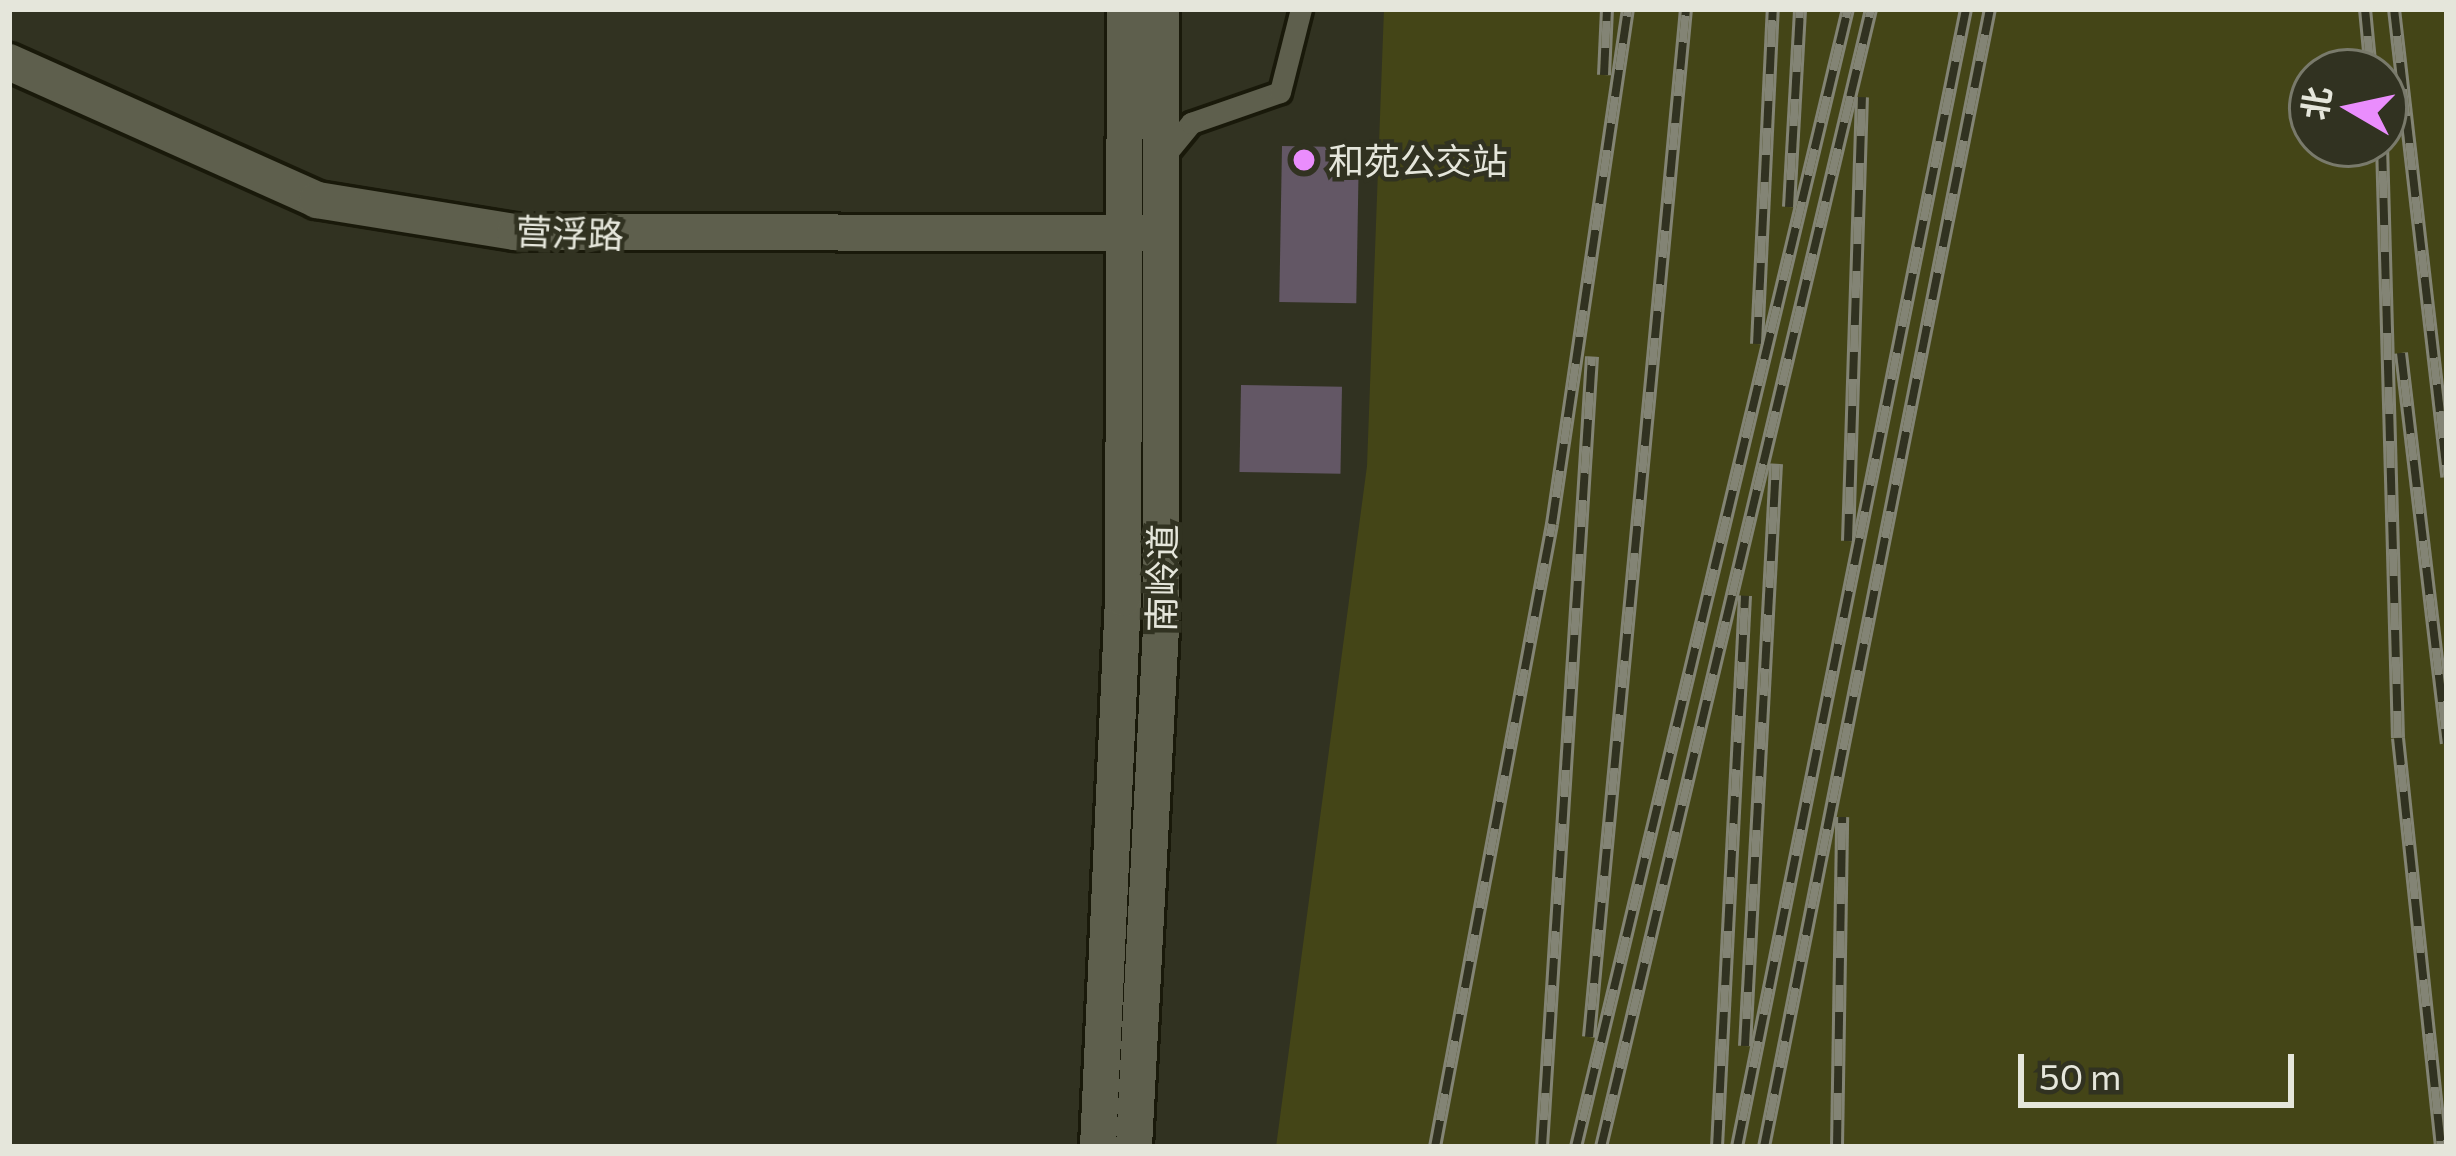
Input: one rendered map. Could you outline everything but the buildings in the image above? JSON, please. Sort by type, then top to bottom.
[{"type":"street","name":"南岭道","points":[[1125,9],[1146,234],[1122,1096],[1134,1147]]},
{"type":"street","name":"南岭道","points":[[1146,234],[1164,155],[1161,9]]},
{"type":"street","name":"营浮路","points":[[9,62],[317,200],[514,232],[1146,234]]},
{"type":"street","name":"南岭道","points":[[1098,1147],[1122,1096]]},
{"type":"street","points":[[1084,1147],[1122,1096]]},
{"type":"street","points":[[1122,1096],[1125,1147]]},
{"type":"lane","points":[[1164,155],[1191,123],[1280,92],[1301,9]]},
{"type":"shaded area","points":[[1384,9],[2447,9],[2447,1147],[1276,1147],[1367,466]]},
{"type":"railway","points":[[1604,75],[1607,9]]},
{"type":"railway","points":[[1435,1147],[1552,524],[1628,9]]},
{"type":"railway","points":[[1589,1037],[1686,9]]},
{"type":"railway","points":[[1757,344],[1773,9]]},
{"type":"railway","points":[[1789,207],[1800,9]]},
{"type":"railway","points":[[1576,1147],[1848,9]]},
{"type":"railway","points":[[1601,1147],[1871,9]]},
{"type":"railway","points":[[1737,1147],[1966,9]]},
{"type":"railway","points":[[1764,1147],[1990,9]]},
{"type":"railway","points":[[2365,9],[2369,48]]},
{"type":"railway","points":[[2394,9],[2447,477]]},
{"type":"railway","points":[[1848,541],[1862,97]]},
{"type":"railway","points":[[2383,168],[2398,738],[2441,1147]]},
{"type":"railway","points":[[2401,353],[2447,743]]},
{"type":"railway","points":[[1542,1147],[1592,357]]},
{"type":"railway","points":[[1745,1046],[1776,464]]},
{"type":"railway","points":[[1717,1147],[1745,596]]},
{"type":"railway","points":[[1837,1147],[1842,817]]},
{"type":"place","name":"和苑公交站","points":[[1304,160]]}]
